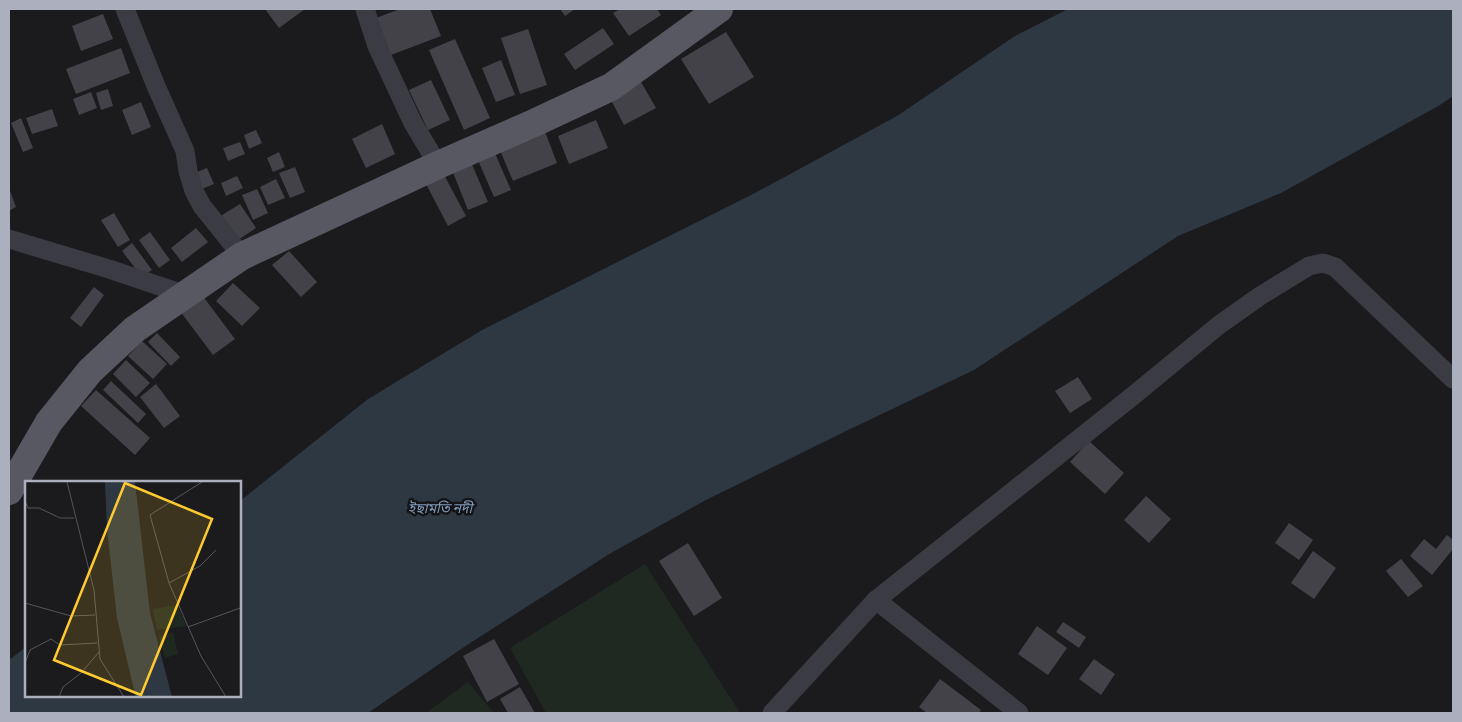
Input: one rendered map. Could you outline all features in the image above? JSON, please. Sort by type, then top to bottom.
[{"type":"main road","points":[[9,491],[49,422],[90,371],[135,329],[242,256],[611,87],[719,9]]},
{"type":"street","points":[[125,9],[185,151],[188,172],[194,191],[202,206],[242,256]]},
{"type":"street","points":[[366,9],[377,46],[413,123],[438,165]]},
{"type":"street","points":[[9,240],[109,268],[186,295]]},
{"type":"street","points":[[772,713],[876,600],[1134,395],[1218,324],[1309,266],[1323,263],[1334,267],[1453,379]]},
{"type":"street","points":[[876,600],[1019,713]]},
{"type":"shaded area","points":[[645,564],[740,713],[546,713],[510,648]]},
{"type":"shaded area","points":[[468,682],[494,713],[426,713]]},
{"type":"water","name":"ইছামতি নদী","points":[[1068,9],[1453,9],[1453,96],[1281,193],[1178,236],[974,370],[704,501],[611,553],[464,647],[368,713],[9,713],[9,660],[25,648],[25,697],[241,697],[241,500],[368,399],[482,330],[753,194],[897,116],[1015,36]]},
{"type":"building","points":[[265,9],[305,9],[279,28]]},
{"type":"building","points":[[400,9],[430,9],[441,36],[391,55],[376,18]]},
{"type":"building","points":[[560,9],[575,9],[565,16]]},
{"type":"building","points":[[620,9],[657,9],[661,15],[629,36],[613,13]]},
{"type":"building","points":[[103,14],[113,39],[81,51],[72,26]]},
{"type":"building","points":[[603,28],[614,44],[575,70],[564,54]]},
{"type":"building","points":[[528,29],[547,85],[520,94],[501,38]]},
{"type":"building","points":[[726,32],[754,77],[709,104],[681,59]]},
{"type":"building","points":[[455,39],[490,118],[464,130],[429,50]]},
{"type":"building","points":[[121,48],[130,73],[76,94],[66,69]]},
{"type":"building","points":[[501,60],[515,95],[496,102],[482,68]]},
{"type":"building","points":[[431,80],[450,120],[428,130],[409,90]]},
{"type":"building","points":[[641,82],[656,108],[624,125],[610,98]]},
{"type":"building","points":[[108,89],[113,106],[101,110],[96,93]]},
{"type":"building","points":[[91,92],[97,108],[79,115],[73,99]]},
{"type":"building","points":[[141,102],[151,127],[132,135],[122,110]]},
{"type":"building","points":[[52,109],[58,126],[32,134],[26,118]]},
{"type":"building","points":[[21,118],[33,148],[23,152],[11,123]]},
{"type":"building","points":[[596,120],[608,148],[569,164],[558,136]]},
{"type":"building","points":[[382,124],[395,154],[366,168],[352,139]]},
{"type":"building","points":[[544,129],[557,163],[513,181],[499,148]]},
{"type":"building","points":[[256,130],[262,143],[249,149],[244,135]]},
{"type":"building","points":[[240,142],[245,154],[228,161],[223,148]]},
{"type":"building","points":[[494,151],[511,190],[494,197],[477,158]]},
{"type":"building","points":[[279,152],[285,167],[273,172],[267,158]]},
{"type":"building","points":[[471,162],[488,202],[468,210],[452,170]]},
{"type":"building","points":[[295,167],[305,192],[290,198],[279,173]]},
{"type":"building","points":[[207,168],[214,184],[197,191],[190,175]]},
{"type":"building","points":[[443,173],[466,216],[448,226],[425,182]]},
{"type":"building","points":[[237,176],[243,188],[226,196],[221,183]]},
{"type":"building","points":[[276,179],[285,198],[268,205],[260,187]]},
{"type":"building","points":[[9,188],[16,207],[9,211]]},
{"type":"building","points":[[257,189],[268,213],[253,220],[242,195]]},
{"type":"building","points":[[240,204],[256,228],[235,242],[219,217]]},
{"type":"building","points":[[114,213],[130,240],[118,247],[101,220]]},
{"type":"building","points":[[196,228],[208,242],[182,262],[171,248]]},
{"type":"building","points":[[150,232],[170,260],[159,268],[139,240]]},
{"type":"building","points":[[132,243],[152,270],[142,277],[122,251]]},
{"type":"building","points":[[289,251],[317,282],[301,297],[272,265]]},
{"type":"building","points":[[233,283],[260,308],[242,326],[216,301]]},
{"type":"building","points":[[94,287],[104,295],[81,327],[70,318]]},
{"type":"building","points":[[202,295],[235,339],[213,355],[180,311]]},
{"type":"building","points":[[157,333],[180,357],[171,366],[148,342]]},
{"type":"building","points":[[142,341],[167,364],[153,379],[128,356]]},
{"type":"building","points":[[126,360],[150,383],[136,397],[113,374]]},
{"type":"building","points":[[1078,377],[1092,399],[1070,413],[1055,391]]},
{"type":"building","points":[[111,381],[146,414],[138,423],[103,390]]},
{"type":"building","points":[[156,384],[180,416],[164,428],[140,397]]},
{"type":"building","points":[[96,390],[150,438],[135,455],[81,406]]},
{"type":"building","points":[[1089,441],[1124,473],[1105,494],[1070,462]]},
{"type":"building","points":[[1146,496],[1171,519],[1149,543],[1124,520]]},
{"type":"building","points":[[1289,523],[1313,540],[1299,560],[1275,543]]},
{"type":"building","points":[[1447,535],[1453,540],[1453,549],[1432,575],[1410,556],[1424,539],[1436,549]]},
{"type":"building","points":[[688,543],[722,598],[694,616],[659,561]]},
{"type":"building","points":[[1313,551],[1336,568],[1314,599],[1291,583]]},
{"type":"building","points":[[1401,559],[1423,586],[1408,597],[1386,571]]},
{"type":"building","points":[[1063,622],[1086,637],[1079,648],[1056,632]]},
{"type":"building","points":[[1037,626],[1067,648],[1048,675],[1018,654]]},
{"type":"building","points":[[494,639],[519,684],[487,702],[463,656]]},
{"type":"building","points":[[1094,659],[1115,674],[1101,695],[1079,679]]},
{"type":"building","points":[[940,679],[981,710],[979,713],[927,713],[919,707]]},
{"type":"building","points":[[520,687],[535,713],[508,713],[500,699]]}]
